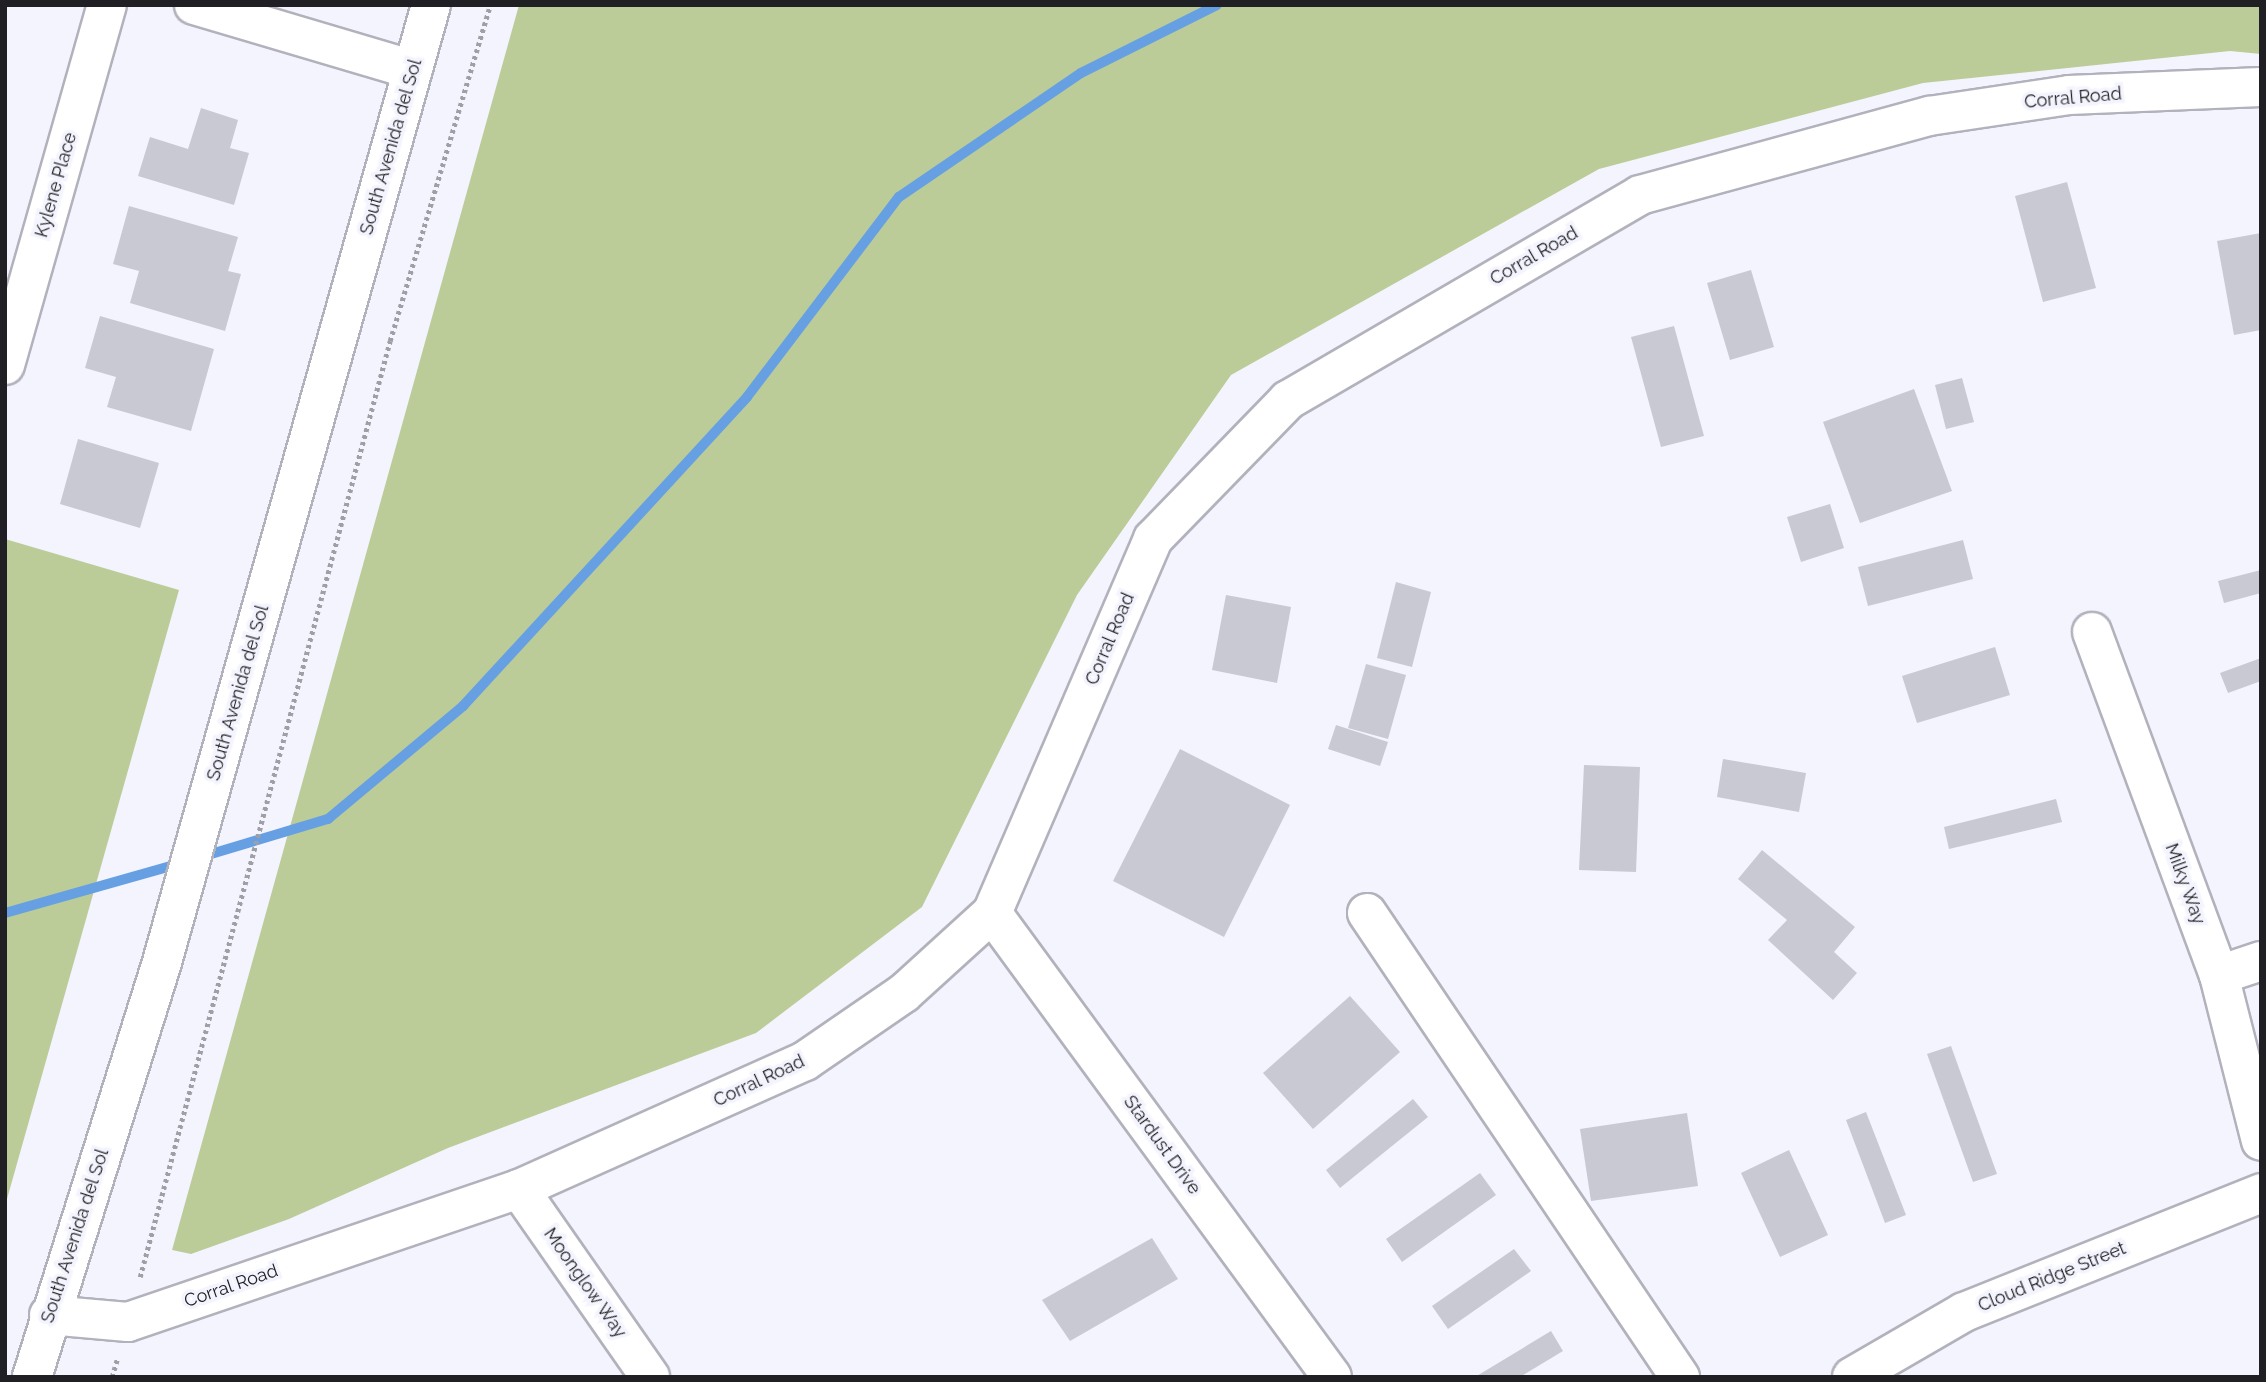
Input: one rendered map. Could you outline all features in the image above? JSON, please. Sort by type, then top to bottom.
[{"type":"street","name":"Kylene Place","points":[[5,365],[107,5]]},
{"type":"street","points":[[194,5],[413,70]]},
{"type":"street","name":"South Avenida del Sol","points":[[32,1377],[49,1315],[162,962],[431,5]]},
{"type":"street","name":"Corral Road","points":[[49,1315],[128,1322],[519,1188],[805,1061],[904,993],[992,913],[1153,539],[1288,400],[1640,195],[1929,116],[2069,95],[2261,87]]},
{"type":"street","name":"Milky Way","points":[[2092,632],[2219,975],[2261,1142]]},
{"type":"street","name":"Stardust Drive","points":[[992,913],[1332,1377]]},
{"type":"street","points":[[1367,913],[1680,1377]]},
{"type":"street","points":[[2219,975],[2261,961]]},
{"type":"street","name":"Moonglow Way","points":[[519,1188],[650,1377]]},
{"type":"street","name":"Cloud Ridge Street","points":[[1852,1377],[1964,1312],[2261,1194]]},
{"type":"path","points":[[112,1377],[390,341],[490,5]]},
{"type":"green space","points":[[519,5],[2261,5],[2261,54],[2230,51],[1923,83],[1599,169],[1231,375],[1077,595],[922,907],[756,1033],[448,1148],[289,1219],[191,1254],[172,1250]]},
{"type":"green space","points":[[5,539],[179,590],[5,1206]]},
{"type":"building","points":[[201,108],[238,120],[230,148],[249,153],[234,205],[138,176],[150,137],[188,149]]},
{"type":"building","points":[[2067,182],[2096,288],[2043,302],[2015,196]]},
{"type":"building","points":[[129,206],[238,237],[228,271],[241,274],[225,331],[130,303],[139,271],[113,264]]},
{"type":"building","points":[[2261,233],[2261,330],[2234,335],[2217,241]]},
{"type":"building","points":[[1751,270],[1774,347],[1730,360],[1707,283]]},
{"type":"building","points":[[100,316],[214,349],[191,431],[107,407],[116,377],[85,368]]},
{"type":"building","points":[[1674,326],[1704,436],[1661,447],[1631,337]]},
{"type":"building","points":[[1962,378],[1974,422],[1946,429],[1935,385]]},
{"type":"building","points":[[1914,389],[1952,491],[1860,523],[1823,422]]},
{"type":"building","points":[[78,439],[159,463],[140,528],[60,504]]},
{"type":"building","points":[[1830,504],[1844,548],[1801,562],[1787,517]]},
{"type":"building","points":[[1963,540],[1973,579],[1868,606],[1858,567]]},
{"type":"building","points":[[2261,570],[2261,593],[2224,603],[2218,581]]},
{"type":"building","points":[[1396,582],[1431,592],[1412,667],[1377,658]]},
{"type":"building","points":[[1226,595],[1291,607],[1277,683],[1212,670]]},
{"type":"building","points":[[1995,647],[2010,695],[1917,723],[1902,676]]},
{"type":"building","points":[[2261,658],[2261,681],[2228,693],[2220,673]]},
{"type":"building","points":[[1366,664],[1406,675],[1388,739],[1348,728]]},
{"type":"building","points":[[1336,725],[1388,742],[1380,766],[1328,749]]},
{"type":"building","points":[[1180,749],[1290,805],[1224,937],[1113,881]]},
{"type":"building","points":[[1723,759],[1806,773],[1799,812],[1717,797]]},
{"type":"building","points":[[1584,765],[1640,767],[1636,872],[1579,870]]},
{"type":"building","points":[[2056,799],[2062,822],[1949,849],[1944,827]]},
{"type":"building","points":[[1762,850],[1855,927],[1834,952],[1857,973],[1833,1000],[1768,940],[1787,920],[1738,879]]},
{"type":"building","points":[[1350,996],[1400,1052],[1313,1129],[1263,1073]]},
{"type":"building","points":[[1951,1046],[1997,1174],[1973,1182],[1927,1054]]},
{"type":"building","points":[[1413,1099],[1428,1117],[1340,1188],[1326,1170]]},
{"type":"building","points":[[1866,1112],[1906,1215],[1885,1223],[1846,1120]]},
{"type":"building","points":[[1687,1113],[1698,1186],[1591,1201],[1580,1129]]},
{"type":"building","points":[[1789,1150],[1828,1235],[1780,1257],[1741,1173]]},
{"type":"building","points":[[1480,1173],[1496,1195],[1402,1262],[1386,1239]]},
{"type":"building","points":[[1152,1238],[1178,1279],[1070,1341],[1042,1300]]},
{"type":"building","points":[[1514,1249],[1531,1271],[1448,1329],[1432,1306]]},
{"type":"building","points":[[1551,1331],[1563,1351],[1520,1377],[1475,1377]]},
{"type":"waterway","points":[[201,857],[328,819],[463,706],[747,397],[899,197],[1081,73],[1217,5]]},
{"type":"waterway","points":[[5,913],[182,863]]}]
